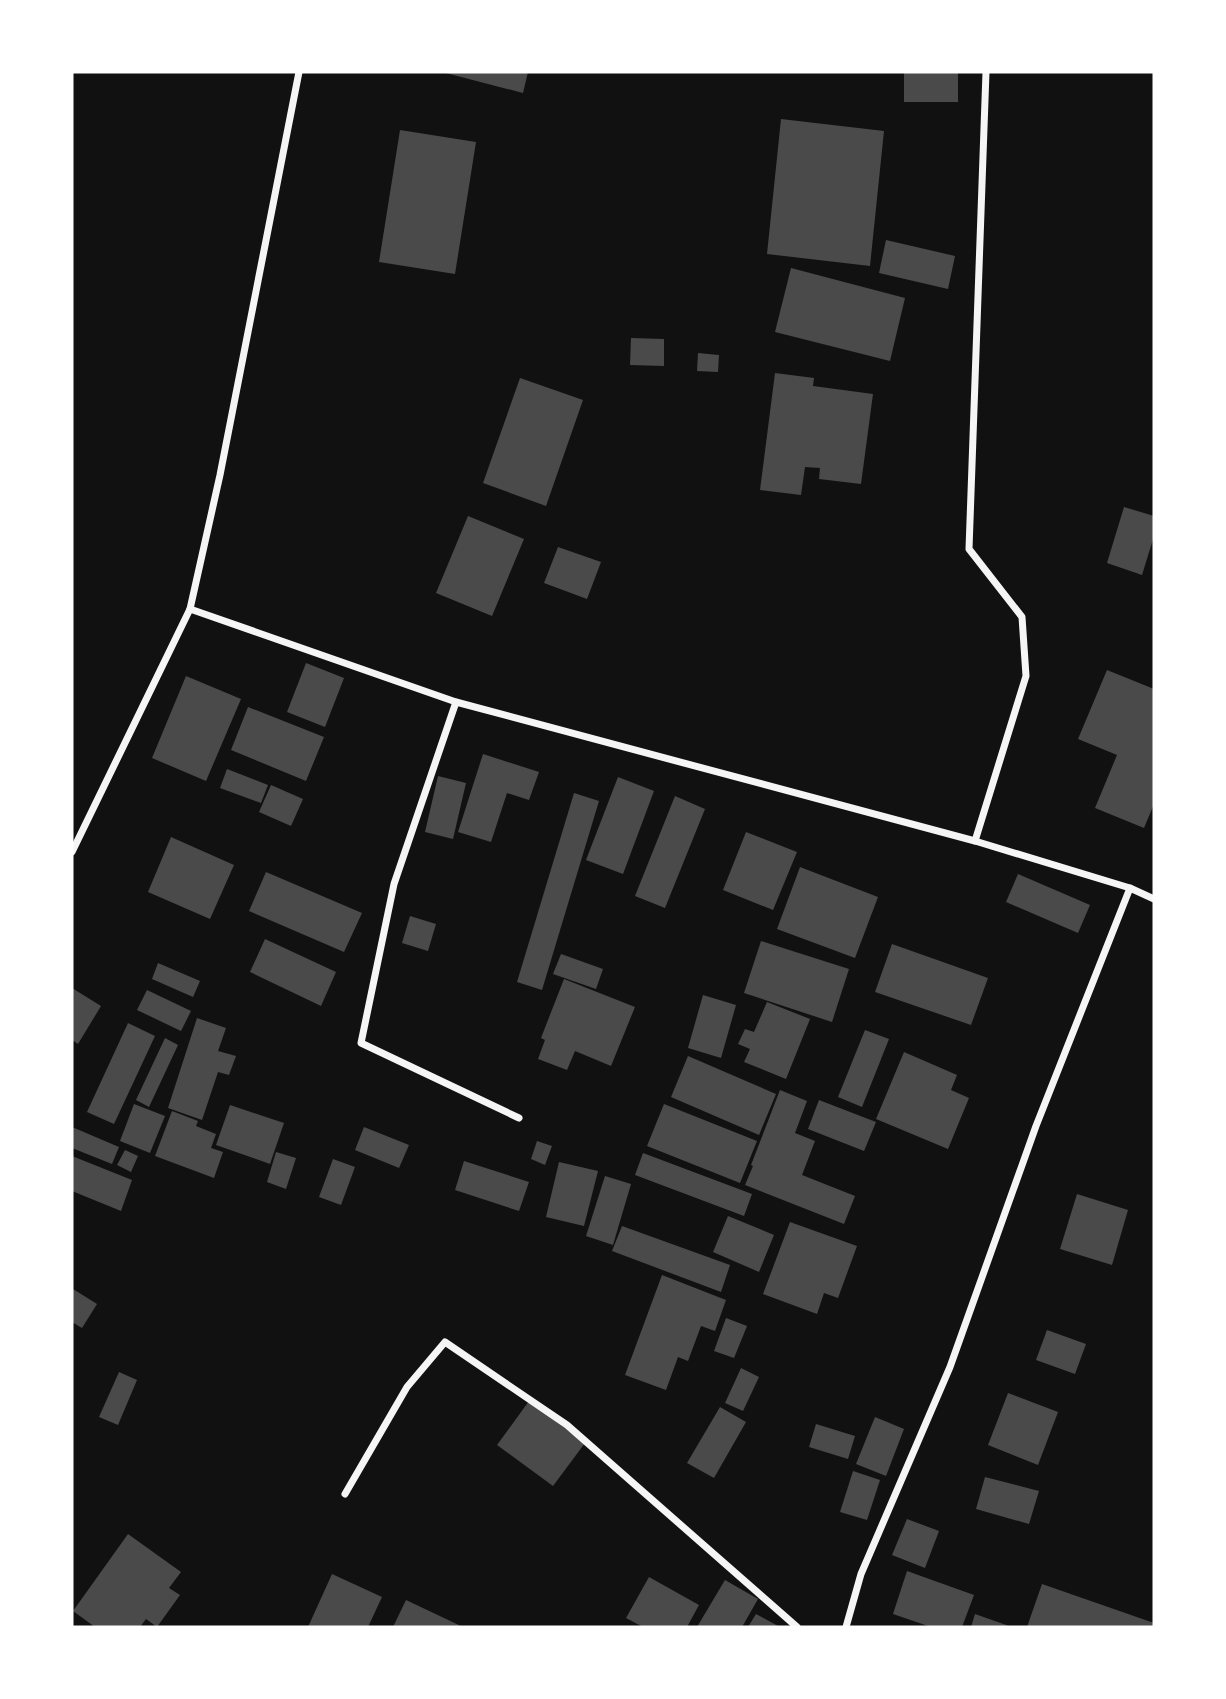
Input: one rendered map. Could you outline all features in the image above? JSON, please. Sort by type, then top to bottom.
[{"type":"street","points":[[72,852],[190,609],[220,475],[299,72]]},
{"type":"street","points":[[975,841],[1026,676],[1022,617],[969,549],[986,72]]},
{"type":"street","points":[[190,609],[456,702],[975,841],[1130,888],[1154,899]]},
{"type":"street","points":[[456,702],[394,884],[361,1043],[519,1118]]},
{"type":"street","points":[[846,1627],[861,1574],[950,1367],[1037,1126],[1130,888]]},
{"type":"street","points":[[345,1494],[407,1387],[445,1342],[567,1425],[797,1627]]},
{"type":"building","points":[[442,72],[528,72],[523,93]]},
{"type":"building","points":[[904,72],[958,72],[958,102],[904,102]]},
{"type":"building","points":[[781,119],[884,131],[870,266],[767,254]]},
{"type":"building","points":[[400,130],[476,142],[455,274],[379,262]]},
{"type":"building","points":[[886,240],[955,256],[948,289],[879,273]]},
{"type":"building","points":[[791,268],[905,298],[890,361],[775,332]]},
{"type":"building","points":[[631,338],[664,339],[664,366],[630,365]]},
{"type":"building","points":[[698,353],[719,355],[718,372],[697,371]]},
{"type":"building","points":[[775,373],[814,378],[813,386],[873,394],[861,484],[819,479],[820,468],[805,467],[801,495],[760,490]]},
{"type":"building","points":[[520,378],[583,400],[546,506],[483,483]]},
{"type":"building","points":[[1124,507],[1154,516],[1154,536],[1142,575],[1107,563]]},
{"type":"building","points":[[468,516],[524,539],[492,616],[436,593]]},
{"type":"building","points":[[558,547],[601,562],[587,599],[544,583]]},
{"type":"building","points":[[306,663],[344,678],[325,727],[287,712]]},
{"type":"building","points":[[1107,670],[1154,689],[1154,804],[1144,828],[1095,808],[1117,755],[1078,739]]},
{"type":"building","points":[[186,676],[241,699],[206,781],[152,758]]},
{"type":"building","points":[[248,707],[324,737],[306,781],[231,750]]},
{"type":"building","points":[[483,754],[539,772],[529,800],[507,793],[491,842],[458,832]]},
{"type":"building","points":[[227,769],[268,785],[261,803],[220,788]]},
{"type":"building","points":[[438,776],[466,783],[453,839],[425,832]]},
{"type":"building","points":[[618,777],[654,791],[623,874],[586,860]]},
{"type":"building","points":[[271,785],[303,799],[291,826],[259,812]]},
{"type":"building","points":[[574,793],[599,801],[542,990],[517,982]]},
{"type":"building","points":[[675,796],[705,809],[665,908],[635,896]]},
{"type":"building","points":[[746,832],[797,852],[773,910],[723,890]]},
{"type":"building","points":[[171,837],[234,865],[210,919],[148,892]]},
{"type":"building","points":[[800,867],[878,897],[855,958],[777,929]]},
{"type":"building","points":[[266,872],[362,913],[344,952],[249,911]]},
{"type":"building","points":[[1018,874],[1090,905],[1078,933],[1006,902]]},
{"type":"building","points":[[410,916],[436,924],[428,951],[402,943]]},
{"type":"building","points":[[265,939],[336,972],[321,1006],[250,972]]},
{"type":"building","points":[[761,941],[849,969],[832,1022],[744,993]]},
{"type":"building","points":[[892,944],[988,978],[971,1025],[875,992]]},
{"type":"building","points":[[561,954],[603,969],[596,989],[553,974]]},
{"type":"building","points":[[158,963],[200,981],[193,997],[152,979]]},
{"type":"building","points":[[564,979],[635,1007],[611,1066],[575,1051],[567,1070],[538,1059],[545,1040],[541,1038]]},
{"type":"building","points":[[72,988],[101,1006],[78,1044],[72,1040]]},
{"type":"building","points":[[147,990],[191,1011],[181,1031],[137,1010]]},
{"type":"building","points":[[703,995],[736,1005],[721,1058],[688,1048]]},
{"type":"building","points":[[767,1002],[810,1019],[786,1079],[744,1062],[750,1049],[738,1044],[745,1029],[754,1032]]},
{"type":"building","points":[[197,1018],[226,1028],[218,1051],[236,1056],[229,1075],[218,1072],[202,1120],[168,1108]]},
{"type":"building","points":[[128,1023],[155,1036],[114,1124],[87,1112]]},
{"type":"building","points":[[865,1030],[889,1039],[862,1107],[838,1097]]},
{"type":"building","points":[[165,1038],[178,1045],[149,1107],[136,1100]]},
{"type":"building","points":[[904,1052],[957,1075],[951,1090],[969,1098],[948,1149],[876,1119]]},
{"type":"building","points":[[688,1056],[776,1094],[759,1135],[671,1097]]},
{"type":"building","points":[[780,1090],[807,1101],[795,1133],[815,1141],[802,1175],[855,1196],[844,1224],[745,1185]]},
{"type":"building","points":[[819,1100],[876,1122],[864,1151],[808,1129]]},
{"type":"building","points":[[134,1104],[165,1116],[150,1153],[120,1141]]},
{"type":"building","points":[[664,1104],[757,1141],[740,1183],[647,1146]]},
{"type":"building","points":[[230,1105],[284,1123],[270,1164],[216,1145]]},
{"type":"building","points":[[172,1111],[198,1121],[196,1126],[216,1134],[211,1148],[223,1152],[214,1178],[155,1156]]},
{"type":"building","points":[[72,1127],[119,1147],[112,1164],[72,1148]]},
{"type":"building","points":[[364,1127],[409,1145],[399,1168],[355,1150]]},
{"type":"building","points":[[537,1141],[552,1146],[545,1165],[531,1159]]},
{"type":"building","points":[[125,1150],[138,1156],[131,1172],[117,1165]]},
{"type":"building","points":[[276,1152],[296,1158],[286,1189],[267,1182]]},
{"type":"building","points":[[643,1153],[752,1194],[744,1216],[635,1175]]},
{"type":"building","points":[[72,1156],[132,1180],[121,1211],[72,1191]]},
{"type":"building","points":[[333,1159],[355,1167],[341,1205],[319,1197]]},
{"type":"building","points":[[464,1161],[529,1182],[519,1211],[455,1190]]},
{"type":"building","points":[[559,1162],[598,1171],[584,1226],[546,1217]]},
{"type":"building","points":[[605,1176],[631,1184],[613,1245],[586,1236]]},
{"type":"building","points":[[1077,1194],[1128,1210],[1112,1265],[1060,1249]]},
{"type":"building","points":[[728,1216],[774,1235],[759,1272],[713,1252]]},
{"type":"building","points":[[790,1222],[857,1246],[838,1298],[824,1293],[817,1314],[763,1294]]},
{"type":"building","points":[[622,1226],[730,1265],[721,1292],[612,1251]]},
{"type":"building","points":[[662,1275],[726,1300],[715,1331],[701,1326],[688,1361],[678,1357],[666,1390],[625,1375]]},
{"type":"building","points":[[73,1289],[97,1304],[82,1328],[72,1322]]},
{"type":"building","points":[[726,1318],[747,1326],[734,1358],[714,1351]]},
{"type":"building","points":[[1047,1330],[1086,1344],[1075,1374],[1036,1360]]},
{"type":"building","points":[[741,1368],[759,1377],[743,1411],[725,1403]]},
{"type":"building","points":[[119,1372],[137,1380],[118,1425],[99,1417]]},
{"type":"building","points":[[1008,1393],[1058,1412],[1038,1465],[988,1445]]},
{"type":"building","points":[[529,1401],[585,1443],[553,1486],[497,1445]]},
{"type":"building","points":[[720,1407],[746,1422],[714,1478],[687,1463]]},
{"type":"building","points":[[875,1417],[904,1429],[886,1476],[856,1464]]},
{"type":"building","points":[[816,1424],[855,1436],[848,1459],[809,1447]]},
{"type":"building","points":[[853,1471],[880,1480],[867,1520],[840,1512]]},
{"type":"building","points":[[985,1477],[1039,1491],[1029,1524],[976,1509]]},
{"type":"building","points":[[907,1519],[939,1531],[925,1568],[892,1555]]},
{"type":"building","points":[[128,1534],[181,1572],[169,1588],[180,1595],[157,1627],[146,1619],[140,1627],[95,1627],[73,1611]]},
{"type":"building","points":[[907,1571],[974,1595],[962,1627],[931,1627],[893,1614]]},
{"type":"building","points":[[332,1574],[382,1597],[368,1627],[308,1627]]},
{"type":"building","points":[[649,1577],[699,1605],[687,1627],[643,1627],[626,1618]]},
{"type":"building","points":[[725,1580],[758,1599],[742,1627],[697,1627]]},
{"type":"building","points":[[1042,1584],[1154,1623],[1154,1627],[1027,1627]]},
{"type":"building","points":[[406,1600],[463,1627],[393,1627]]},
{"type":"building","points":[[756,1614],[780,1627],[748,1627]]},
{"type":"building","points":[[975,1614],[1012,1627],[971,1627]]}]
